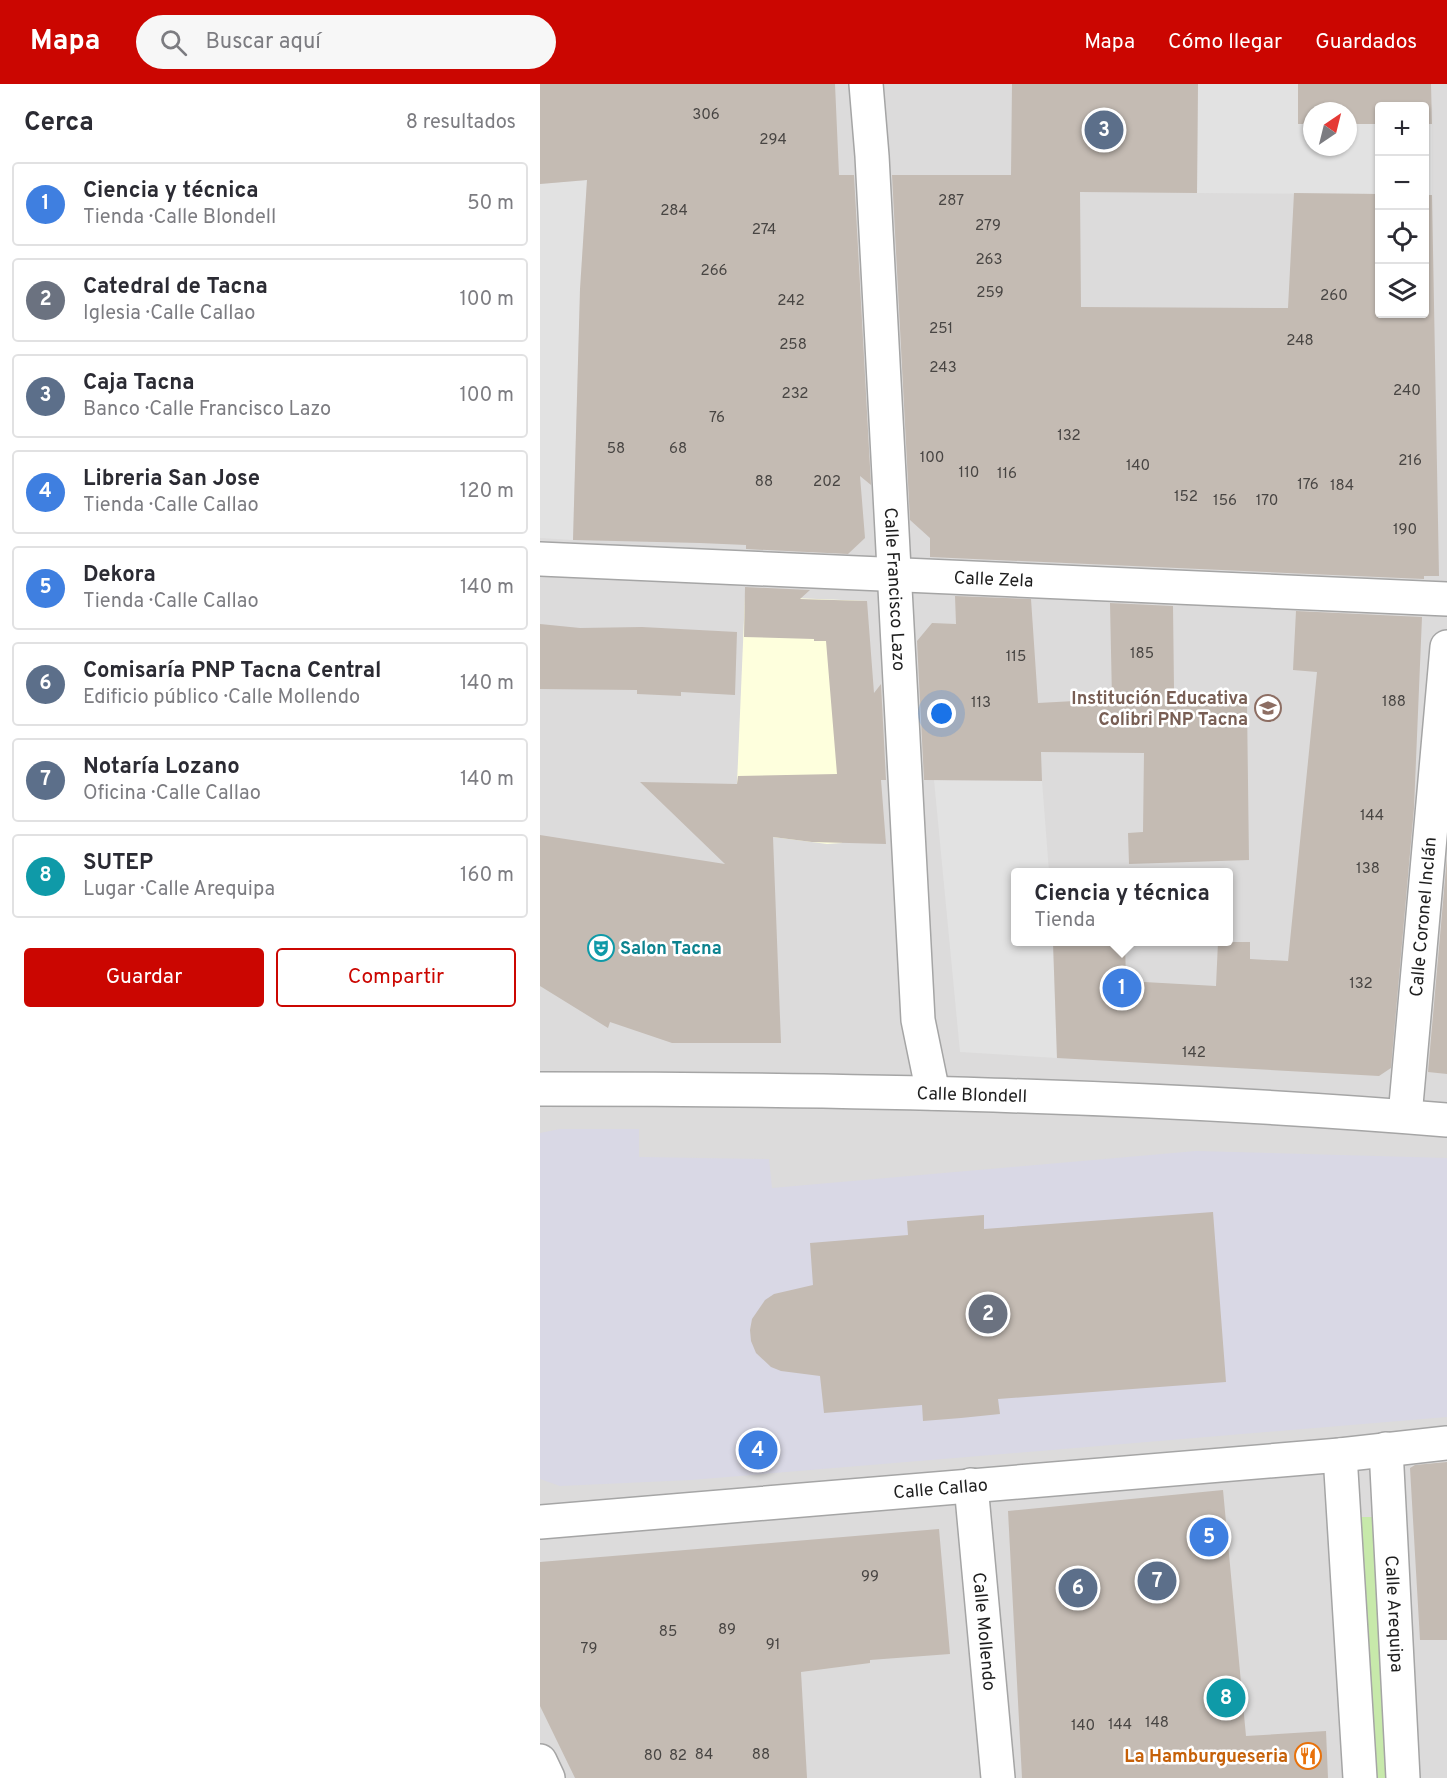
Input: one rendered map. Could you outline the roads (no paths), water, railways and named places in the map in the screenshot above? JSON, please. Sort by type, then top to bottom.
[{"type":"street","name":"Calle Francisco Lazo","points":[[866,84],[872,156],[918,1020],[933,1093]]},
{"type":"street","name":"Calle Zela","points":[[540,559],[1447,599]]},
{"type":"street","name":"Calle Coronel Inclán","points":[[1405,1116],[1447,647]]},
{"type":"street","name":"Calle Blondell","points":[[540,1089],[933,1093],[1447,1119]]},
{"type":"street","name":"Calle Callao","points":[[548,1518],[1340,1455],[1447,1443]]},
{"type":"street","name":"Calle Arequipa","points":[[1386,1449],[1403,1778]]},
{"type":"street","points":[[1340,1455],[1360,1778]]},
{"type":"street","name":"Calle Mollendo","points":[[971,1485],[998,1778]]},
{"type":"street","points":[[540,1761],[548,1778]]},
{"type":"place","name":"Caja Tacna","points":[[1104,130]]},
{"type":"place","name":"Institución Educativa Colibri PNP Tacna","points":[[1268,708]]},
{"type":"place","name":"Salon Tacna","points":[[601,948]]},
{"type":"place","name":"Ciencia y técnica","points":[[1122,988]]},
{"type":"place","name":"Catedral de Tacna","points":[[988,1314]]},
{"type":"place","name":"Libreria San Jose","points":[[758,1450]]},
{"type":"place","name":"Dekora","points":[[1209,1537]]},
{"type":"place","name":"Notaría Lozano","points":[[1157,1581]]},
{"type":"place","name":"Comisaría PNP Tacna Central","points":[[1078,1588]]},
{"type":"place","name":"SUTEP","points":[[1226,1698]]},
{"type":"place","name":"La Hamburgueseria","points":[[1308,1756]]}]
